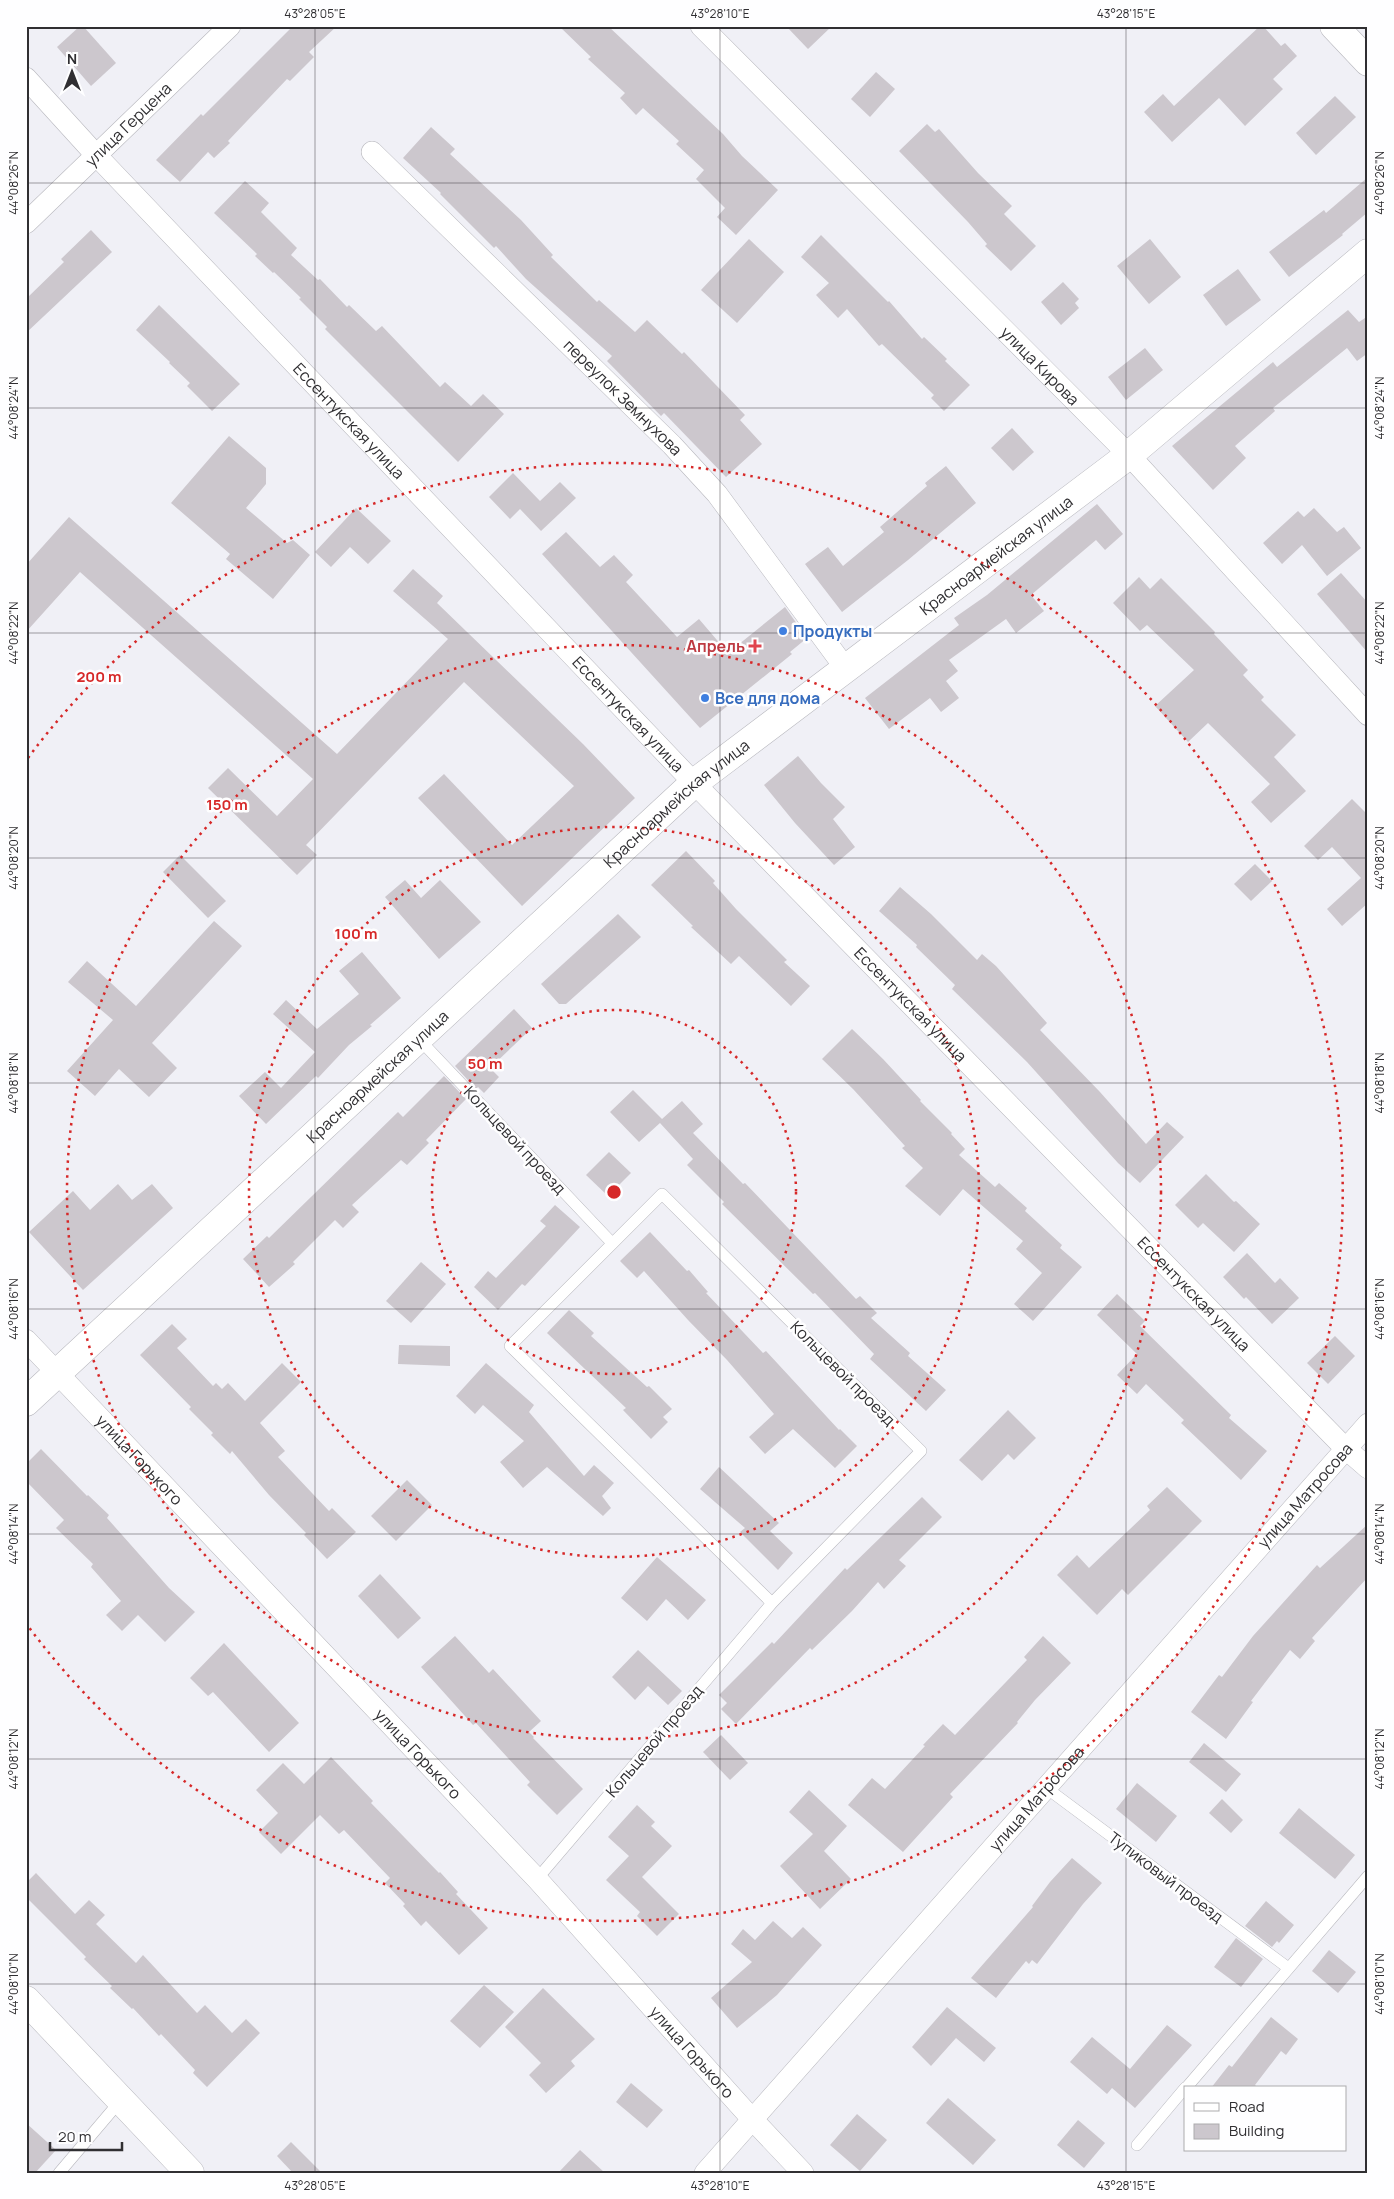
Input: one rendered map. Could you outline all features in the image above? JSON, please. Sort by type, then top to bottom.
[{"type":"street","name":"улица Герцена","points":[[26,222],[230,26]]},
{"type":"street","name":"улица Кирова","points":[[701,26],[1129,456],[1368,715]]},
{"type":"street","points":[[1334,26],[1368,62]]},
{"type":"street","name":"Ессентукская улица","points":[[26,78],[96,155],[694,783],[1345,1448],[1368,1468]]},
{"type":"street","name":"переулок Земнухова","points":[[372,152],[672,444],[717,494],[846,669]]},
{"type":"street","name":"Красноармейская улица","points":[[26,1402],[694,783],[1129,456],[1368,253]]},
{"type":"street","name":"улица Горького","points":[[26,1340],[537,1879],[752,2119],[803,2173]]},
{"type":"street","name":"улица Матросова","points":[[705,2173],[1368,1424]]},
{"type":"street","points":[[26,2000],[190,2173]]},
{"type":"lane","name":"Кольцевой проезд","points":[[418,1038],[612,1243]]},
{"type":"lane","name":"Кольцевой проезд","points":[[537,1879],[772,1603],[921,1451],[662,1194],[510,1346],[772,1603]]},
{"type":"lane","name":"Тупиковый проезд","points":[[1045,1787],[1288,1967]]},
{"type":"lane","points":[[1187,2086],[1368,1876]]},
{"type":"lane","points":[[1137,2145],[1184,2089]]},
{"type":"lane","points":[[59,2173],[122,2100]]},
{"type":"building","points":[[80,26],[83,26],[116,63],[91,86],[57,47]]},
{"type":"building","points":[[293,26],[337,26],[309,52],[314,57],[290,81],[287,79],[228,141],[230,143],[214,158],[208,152],[180,182],[156,160]]},
{"type":"building","points":[[559,26],[608,26],[723,134],[742,156],[778,190],[736,235],[717,217],[725,208],[696,179],[704,170],[676,144],[679,141],[643,108],[636,115],[620,98],[625,93],[588,59],[591,57]]},
{"type":"building","points":[[786,26],[832,26],[808,49]]},
{"type":"building","points":[[1260,26],[1263,26],[1281,46],[1285,43],[1297,56],[1273,79],[1283,89],[1245,126],[1219,98],[1172,142],[1144,112],[1163,94],[1174,106]]},
{"type":"building","points":[[876,72],[895,89],[870,117],[851,99]]},
{"type":"building","points":[[1335,96],[1356,117],[1316,155],[1296,133]]},
{"type":"building","points":[[927,124],[935,132],[939,129],[978,173],[1012,206],[1004,214],[1036,246],[1011,271],[985,246],[987,244],[968,222],[899,151]]},
{"type":"building","points":[[431,127],[455,149],[450,154],[521,220],[553,255],[551,257],[597,302],[599,300],[635,332],[647,320],[682,354],[684,352],[745,415],[740,420],[762,444],[726,477],[664,413],[661,416],[607,361],[612,356],[526,279],[496,246],[494,248],[441,193],[403,158]]},
{"type":"building","points":[[1368,177],[1368,212],[1343,235],[1289,277],[1269,252],[1324,210],[1326,213]]},
{"type":"building","points":[[245,181],[269,203],[261,212],[297,248],[291,255],[318,280],[320,279],[347,307],[349,305],[376,331],[382,326],[440,387],[445,382],[471,406],[483,394],[504,414],[458,462],[325,329],[327,327],[299,299],[301,298],[255,256],[257,254],[214,213]]},
{"type":"building","points":[[91,230],[112,252],[26,333],[26,299],[64,262],[61,259]]},
{"type":"building","points":[[821,235],[889,301],[922,339],[924,337],[947,359],[945,361],[970,385],[944,411],[931,398],[934,395],[882,344],[879,346],[847,309],[838,318],[816,295],[829,283],[801,257]]},
{"type":"building","points":[[749,239],[784,272],[737,323],[701,290]]},
{"type":"building","points":[[1150,239],[1181,277],[1149,304],[1117,266]]},
{"type":"building","points":[[1238,269],[1261,300],[1226,326],[1203,295]]},
{"type":"building","points":[[1063,282],[1079,299],[1075,303],[1079,308],[1061,325],[1041,302]]},
{"type":"building","points":[[159,305],[240,384],[212,411],[187,386],[190,383],[136,330]]},
{"type":"building","points":[[1348,310],[1359,322],[1368,316],[1368,353],[1357,361],[1347,348],[1273,408],[1275,411],[1235,446],[1246,458],[1213,490],[1172,446],[1273,362],[1277,367]]},
{"type":"building","points":[[1145,348],[1163,370],[1126,400],[1108,377]]},
{"type":"building","points":[[1012,428],[1034,452],[1013,471],[991,448]]},
{"type":"building","points":[[229,436],[266,468],[266,484],[246,508],[287,543],[293,540],[310,555],[273,599],[226,559],[230,554],[171,503]]},
{"type":"building","points":[[946,466],[976,503],[842,612],[805,564],[828,547],[843,566],[884,532],[880,527],[927,486],[925,483]]},
{"type":"building","points":[[513,473],[540,501],[560,482],[576,498],[541,531],[520,509],[510,519],[489,497]]},
{"type":"building","points":[[1097,504],[1123,534],[1105,550],[1096,540],[1031,595],[1044,611],[1016,633],[1006,619],[949,660],[958,671],[946,681],[959,698],[941,712],[930,698],[889,729],[865,698],[959,625],[954,618],[987,595]]},
{"type":"building","points":[[356,508],[391,541],[368,564],[350,547],[331,567],[315,552]]},
{"type":"building","points":[[1314,508],[1337,532],[1344,527],[1361,548],[1327,576],[1302,545],[1282,564],[1263,543],[1298,511],[1304,517]]},
{"type":"building","points":[[69,517],[337,754],[448,639],[393,591],[413,569],[443,596],[437,603],[583,744],[635,798],[522,906],[418,798],[444,774],[512,845],[574,786],[464,682],[306,845],[317,855],[297,875],[208,788],[228,768],[277,816],[313,779],[80,572],[26,632],[26,565]]},
{"type":"building","points":[[566,532],[600,567],[614,555],[633,575],[626,582],[677,637],[699,619],[728,653],[785,607],[807,638],[790,652],[792,654],[700,728],[542,554]]},
{"type":"building","points":[[1341,573],[1368,603],[1368,653],[1317,594]]},
{"type":"building","points":[[1139,577],[1150,589],[1161,578],[1215,632],[1214,634],[1248,670],[1243,675],[1264,697],[1261,700],[1296,735],[1274,757],[1306,791],[1271,823],[1251,802],[1270,784],[1208,723],[1188,742],[1155,706],[1194,670],[1147,625],[1140,631],[1113,603]]},
{"type":"building","points":[[798,756],[845,807],[833,819],[855,847],[834,865],[795,823],[764,785]]},
{"type":"building","points":[[1352,799],[1368,815],[1368,903],[1342,926],[1327,909],[1361,878],[1332,847],[1318,860],[1304,846]]},
{"type":"building","points":[[686,851],[715,881],[713,883],[736,909],[787,960],[784,962],[810,986],[791,1006],[739,956],[731,964],[691,927],[693,926],[651,885]]},
{"type":"building","points":[[180,855],[226,901],[208,918],[163,872]]},
{"type":"building","points":[[1255,864],[1272,881],[1251,901],[1234,884]]},
{"type":"building","points":[[405,880],[421,898],[440,880],[481,922],[439,959],[385,897]]},
{"type":"building","points":[[900,887],[931,914],[977,960],[982,954],[996,966],[1047,1023],[1040,1030],[1100,1092],[1146,1144],[1167,1122],[1184,1137],[1140,1183],[1118,1163],[1027,1062],[952,989],[955,985],[916,947],[917,945],[879,911]]},
{"type":"building","points":[[618,914],[641,937],[566,1004],[559,1004],[541,984]]},
{"type":"building","points":[[214,921],[242,946],[152,1043],[177,1068],[149,1097],[119,1069],[95,1096],[67,1071],[113,1020],[68,982],[87,961],[136,1006]]},
{"type":"building","points":[[362,952],[401,998],[349,1045],[318,1078],[316,1076],[266,1124],[239,1096],[265,1072],[281,1088],[315,1052],[273,1014],[286,1000],[317,1029],[359,994],[339,971]]},
{"type":"building","points":[[514,1009],[532,1028],[490,1068],[499,1077],[484,1093],[478,1087],[476,1089],[455,1066]]},
{"type":"building","points":[[852,1029],[883,1059],[920,1101],[952,1133],[965,1149],[959,1155],[995,1187],[999,1183],[1027,1208],[1025,1211],[1062,1245],[1060,1248],[1082,1267],[1033,1321],[1014,1304],[1042,1273],[1016,1249],[1023,1241],[963,1189],[940,1216],[905,1186],[923,1168],[902,1148],[905,1146],[853,1089],[822,1059]]},
{"type":"building","points":[[444,1076],[466,1099],[426,1140],[429,1143],[407,1165],[401,1160],[352,1205],[359,1212],[343,1228],[335,1220],[293,1262],[295,1264],[269,1287],[243,1259],[267,1236],[269,1238],[398,1112],[403,1117]]},
{"type":"building","points":[[633,1090],[662,1119],[682,1101],[703,1124],[693,1133],[743,1184],[745,1183],[856,1299],[860,1296],[877,1313],[871,1318],[910,1353],[908,1356],[946,1390],[926,1411],[870,1359],[874,1354],[815,1293],[813,1294],[722,1204],[724,1202],[687,1165],[693,1159],[660,1123],[639,1142],[610,1112]]},
{"type":"building","points":[[609,1152],[631,1173],[608,1196],[586,1175]]},
{"type":"building","points":[[1206,1174],[1234,1202],[1236,1201],[1260,1224],[1234,1252],[1203,1223],[1198,1228],[1175,1205]]},
{"type":"building","points":[[118,1184],[132,1200],[152,1184],[173,1208],[83,1290],[29,1232],[73,1191],[90,1210]]},
{"type":"building","points":[[555,1205],[580,1227],[525,1286],[522,1284],[498,1310],[474,1287],[488,1271],[496,1278],[546,1226],[540,1221]]},
{"type":"building","points":[[650,1232],[687,1271],[689,1270],[708,1292],[706,1293],[763,1353],[766,1351],[839,1430],[857,1446],[835,1468],[793,1429],[765,1454],[749,1437],[774,1414],[727,1360],[644,1271],[637,1278],[620,1261]]},
{"type":"building","points":[[1247,1253],[1275,1283],[1280,1278],[1299,1298],[1272,1324],[1223,1277]]},
{"type":"building","points":[[421,1262],[446,1284],[411,1323],[386,1301]]},
{"type":"building","points":[[1117,1294],[1145,1321],[1140,1326],[1231,1415],[1229,1418],[1267,1451],[1241,1480],[1181,1423],[1184,1420],[1146,1384],[1137,1394],[1117,1375],[1137,1354],[1097,1315]]},
{"type":"building","points":[[569,1310],[594,1333],[591,1336],[647,1387],[649,1386],[672,1409],[663,1417],[668,1422],[651,1439],[623,1410],[626,1408],[547,1333]]},
{"type":"building","points":[[172,1324],[187,1339],[177,1348],[213,1386],[216,1383],[222,1389],[228,1383],[245,1401],[282,1363],[301,1382],[260,1423],[285,1451],[278,1457],[329,1511],[332,1508],[356,1532],[327,1559],[232,1451],[230,1454],[211,1435],[213,1433],[189,1409],[191,1407],[140,1355]]},
{"type":"building","points":[[1335,1336],[1355,1356],[1328,1384],[1307,1363]]},
{"type":"building","points":[[399,1345],[450,1346],[450,1366],[398,1364]]},
{"type":"building","points":[[486,1363],[534,1405],[529,1412],[584,1476],[594,1465],[614,1483],[602,1496],[611,1508],[603,1516],[547,1467],[523,1488],[500,1462],[524,1441],[483,1405],[475,1414],[456,1396]]},
{"type":"building","points":[[1008,1410],[1036,1438],[1014,1460],[1008,1454],[982,1481],[959,1460]]},
{"type":"building","points":[[41,1449],[87,1496],[109,1515],[107,1518],[169,1588],[195,1612],[165,1642],[138,1615],[122,1631],[106,1615],[121,1601],[91,1567],[93,1564],[56,1528],[64,1520],[26,1481],[26,1464]]},
{"type":"building","points":[[719,1467],[779,1523],[770,1531],[793,1553],[778,1570],[740,1532],[745,1528],[700,1489]]},
{"type":"building","points":[[407,1480],[432,1505],[396,1541],[371,1516]]},
{"type":"building","points":[[1167,1487],[1202,1521],[1128,1595],[1122,1589],[1097,1615],[1057,1575],[1077,1555],[1089,1568],[1150,1510],[1147,1506]]},
{"type":"building","points":[[922,1497],[942,1517],[899,1560],[906,1566],[884,1589],[878,1582],[852,1611],[812,1650],[810,1648],[736,1724],[721,1709],[727,1703],[719,1695],[772,1642],[774,1644],[845,1568],[847,1570]]},
{"type":"building","points":[[1368,1524],[1368,1577],[1312,1638],[1315,1641],[1300,1659],[1290,1650],[1251,1701],[1253,1702],[1226,1739],[1191,1712],[1219,1675],[1222,1677],[1253,1636],[1317,1565],[1320,1568]]},
{"type":"building","points":[[657,1557],[706,1600],[688,1620],[666,1599],[647,1621],[621,1598]]},
{"type":"building","points":[[380,1574],[421,1618],[398,1639],[358,1596]]},
{"type":"building","points":[[455,1636],[489,1673],[493,1669],[541,1721],[529,1732],[583,1789],[557,1815],[527,1785],[530,1782],[476,1723],[473,1725],[421,1667]]},
{"type":"building","points":[[1043,1636],[1071,1663],[1035,1700],[1018,1723],[950,1794],[953,1797],[903,1852],[848,1805],[872,1778],[885,1789],[943,1724],[955,1735],[1027,1660],[1024,1657]]},
{"type":"building","points":[[224,1643],[299,1723],[269,1752],[213,1692],[208,1696],[190,1678]]},
{"type":"building","points":[[638,1650],[682,1691],[668,1705],[648,1686],[635,1700],[612,1677]]},
{"type":"building","points":[[721,1735],[748,1763],[730,1780],[703,1752]]},
{"type":"building","points":[[1204,1743],[1241,1774],[1226,1792],[1189,1762]]},
{"type":"building","points":[[331,1757],[373,1801],[371,1803],[440,1872],[458,1892],[456,1894],[488,1928],[459,1955],[426,1921],[421,1926],[403,1906],[405,1904],[385,1883],[390,1878],[344,1830],[339,1834],[320,1815],[281,1854],[259,1832],[278,1813],[256,1790],[283,1763],[304,1784]]},
{"type":"building","points":[[1137,1783],[1177,1816],[1156,1842],[1116,1809]]},
{"type":"building","points":[[809,1790],[847,1826],[824,1851],[851,1879],[820,1909],[780,1866],[813,1834],[789,1812]]},
{"type":"building","points":[[1222,1799],[1243,1820],[1231,1833],[1209,1813]]},
{"type":"building","points":[[637,1805],[655,1822],[651,1826],[672,1846],[642,1877],[679,1914],[657,1936],[637,1916],[640,1912],[606,1880],[629,1856],[608,1837]]},
{"type":"building","points":[[1299,1808],[1355,1855],[1335,1879],[1279,1833]]},
{"type":"building","points":[[1072,1858],[1102,1883],[1083,1904],[1037,1964],[1032,1960],[1029,1964],[1026,1961],[996,1998],[971,1978],[1033,1907],[1050,1882]]},
{"type":"building","points":[[36,1873],[75,1914],[89,1900],[105,1915],[96,1924],[136,1963],[143,1955],[197,2013],[205,2005],[232,2033],[246,2019],[260,2033],[207,2087],[193,2073],[195,2070],[161,2034],[159,2036],[133,2008],[110,1988],[112,1986],[84,1959],[86,1957],[26,1897],[26,1883]]},
{"type":"building","points":[[1266,1901],[1294,1925],[1279,1943],[1277,1941],[1272,1947],[1245,1926]]},
{"type":"building","points":[[773,1921],[792,1938],[803,1927],[822,1945],[777,1995],[737,2028],[711,1998],[752,1962],[731,1944],[743,1929],[755,1940]]},
{"type":"building","points":[[1236,1938],[1263,1959],[1241,1987],[1214,1967]]},
{"type":"building","points":[[1329,1950],[1356,1972],[1338,1993],[1312,1971]]},
{"type":"building","points":[[484,1985],[514,2012],[480,2048],[450,2021]]},
{"type":"building","points":[[543,1988],[595,2039],[571,2061],[575,2066],[546,2093],[529,2075],[541,2063],[505,2027]]},
{"type":"building","points":[[947,2007],[996,2048],[984,2062],[956,2038],[931,2066],[912,2047]]},
{"type":"building","points":[[1271,2017],[1298,2039],[1286,2055],[1281,2051],[1256,2086],[1213,2086],[1229,2065],[1232,2067]]},
{"type":"building","points":[[1167,2025],[1192,2045],[1135,2108],[1112,2088],[1107,2094],[1070,2062],[1092,2037],[1130,2069]]},
{"type":"building","points":[[631,2083],[663,2110],[647,2128],[616,2102]]},
{"type":"building","points":[[948,2098],[996,2140],[973,2165],[926,2123]]},
{"type":"building","points":[[857,2114],[887,2140],[860,2171],[830,2145]]},
{"type":"building","points":[[1078,2120],[1105,2143],[1084,2168],[1057,2145]]},
{"type":"building","points":[[26,2123],[56,2150],[35,2173],[26,2173]]},
{"type":"building","points":[[291,2142],[322,2173],[293,2173],[277,2156]]},
{"type":"building","points":[[580,2150],[605,2173],[558,2173]]},
{"type":"place","name":"Продукты","points":[[783,631]]},
{"type":"place","name":"Апрель","points":[[755,646]]},
{"type":"place","name":"Все для дома","points":[[705,698]]}]
